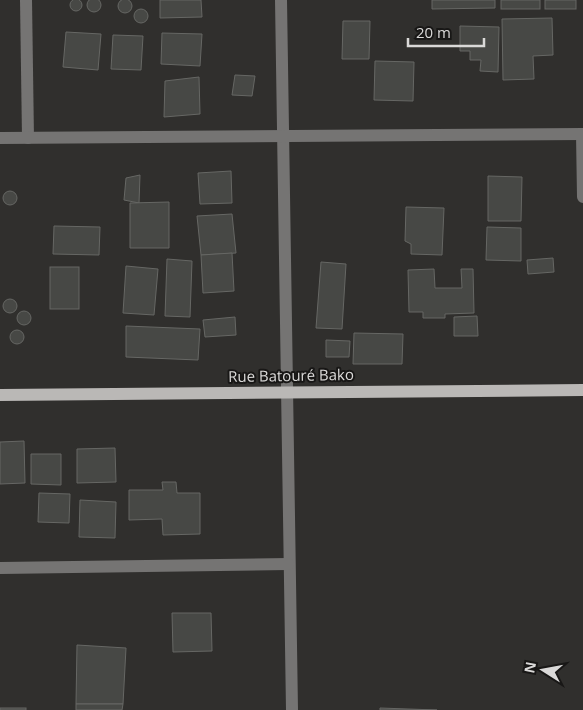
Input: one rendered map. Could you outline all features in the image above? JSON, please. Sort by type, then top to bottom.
[{"type":"main road","name":"Rue Batouré Bako","points":[[0,395],[583,390]]},
{"type":"street","points":[[26,0],[28,138]]},
{"type":"street","points":[[281,0],[288,564],[292,710]]},
{"type":"street","points":[[0,138],[582,134],[583,197]]},
{"type":"street","points":[[0,568],[288,564]]},
{"type":"building","points":[[94,-2],[99,0],[101,5],[99,10],[94,12],[89,10],[87,5],[89,0]]},
{"type":"building","points":[[78,-1],[81,0],[81,10],[74,11],[71,10],[70,3],[71,0]]},
{"type":"building","points":[[125,-1],[130,1],[132,6],[130,11],[125,13],[120,11],[118,6],[120,1]]},
{"type":"building","points":[[160,0],[201,0],[202,17],[160,18]]},
{"type":"building","points":[[432,0],[495,0],[495,8],[432,9]]},
{"type":"building","points":[[501,0],[540,0],[540,9],[501,9]]},
{"type":"building","points":[[545,0],[576,0],[576,9],[545,9]]},
{"type":"building","points":[[141,9],[146,11],[148,16],[146,21],[141,23],[136,21],[134,16],[136,11]]},
{"type":"building","points":[[552,18],[553,55],[533,56],[534,79],[503,80],[502,19]]},
{"type":"building","points":[[343,21],[370,21],[369,59],[342,59]]},
{"type":"building","points":[[460,26],[499,27],[498,72],[480,71],[481,60],[470,60],[470,51],[460,51]]},
{"type":"building","points":[[66,32],[101,34],[98,70],[63,67]]},
{"type":"building","points":[[162,33],[202,34],[200,66],[161,64]]},
{"type":"building","points":[[113,35],[143,36],[141,70],[111,69]]},
{"type":"building","points":[[375,61],[414,62],[413,101],[374,100]]},
{"type":"building","points":[[235,75],[255,76],[252,96],[232,95]]},
{"type":"building","points":[[199,77],[200,114],[164,117],[165,81]]},
{"type":"building","points":[[231,171],[232,203],[200,204],[198,173]]},
{"type":"building","points":[[140,175],[139,203],[124,200],[126,178]]},
{"type":"building","points":[[488,176],[522,177],[521,221],[488,221]]},
{"type":"building","points":[[10,191],[15,193],[17,198],[15,203],[10,205],[5,203],[3,198],[5,193]]},
{"type":"building","points":[[169,202],[169,248],[130,248],[130,203]]},
{"type":"building","points":[[406,207],[444,208],[442,255],[411,254],[411,244],[405,241]]},
{"type":"building","points":[[232,214],[236,253],[201,255],[197,216]]},
{"type":"building","points":[[54,226],[100,227],[99,255],[53,254]]},
{"type":"building","points":[[487,227],[521,228],[521,261],[486,260]]},
{"type":"building","points":[[232,253],[234,291],[203,293],[201,255]]},
{"type":"building","points":[[553,258],[554,272],[528,274],[527,260]]},
{"type":"building","points":[[167,259],[192,261],[190,317],[165,316]]},
{"type":"building","points":[[321,262],[346,264],[342,329],[316,328]]},
{"type":"building","points":[[126,266],[158,269],[154,315],[123,313]]},
{"type":"building","points":[[50,267],[79,267],[79,309],[50,309]]},
{"type":"building","points":[[434,269],[435,288],[462,288],[461,269],[473,269],[474,313],[445,314],[445,318],[423,318],[423,312],[409,312],[408,270]]},
{"type":"building","points":[[10,299],[15,301],[17,306],[15,311],[10,313],[5,311],[3,306],[5,301]]},
{"type":"building","points":[[24,311],[29,313],[31,318],[29,323],[24,325],[19,323],[17,318],[19,313]]},
{"type":"building","points":[[477,316],[478,336],[454,336],[454,317]]},
{"type":"building","points":[[235,317],[236,335],[205,337],[203,320]]},
{"type":"building","points":[[126,326],[200,329],[198,360],[126,357]]},
{"type":"building","points":[[14,330],[20,330],[24,337],[20,344],[14,344],[10,340],[10,334]]},
{"type":"building","points":[[354,333],[403,334],[402,364],[353,364]]},
{"type":"building","points":[[326,340],[350,341],[349,357],[326,357]]},
{"type":"building","points":[[24,441],[25,483],[0,484],[0,442]]},
{"type":"building","points":[[115,448],[116,482],[77,483],[77,449]]},
{"type":"building","points":[[31,454],[61,454],[61,485],[31,484]]},
{"type":"building","points":[[162,482],[176,482],[177,493],[200,493],[200,534],[163,535],[162,519],[129,520],[129,490],[163,490]]},
{"type":"building","points":[[39,493],[70,494],[69,523],[38,522]]},
{"type":"building","points":[[80,500],[116,502],[115,538],[79,537]]},
{"type":"building","points":[[172,613],[211,613],[212,651],[173,652]]},
{"type":"building","points":[[77,645],[126,648],[123,704],[76,704]]},
{"type":"building","points":[[76,704],[123,704],[122,710],[76,710]]},
{"type":"building","points":[[0,708],[26,708],[26,710],[0,710]]},
{"type":"building","points":[[380,708],[437,710],[380,710]]}]
